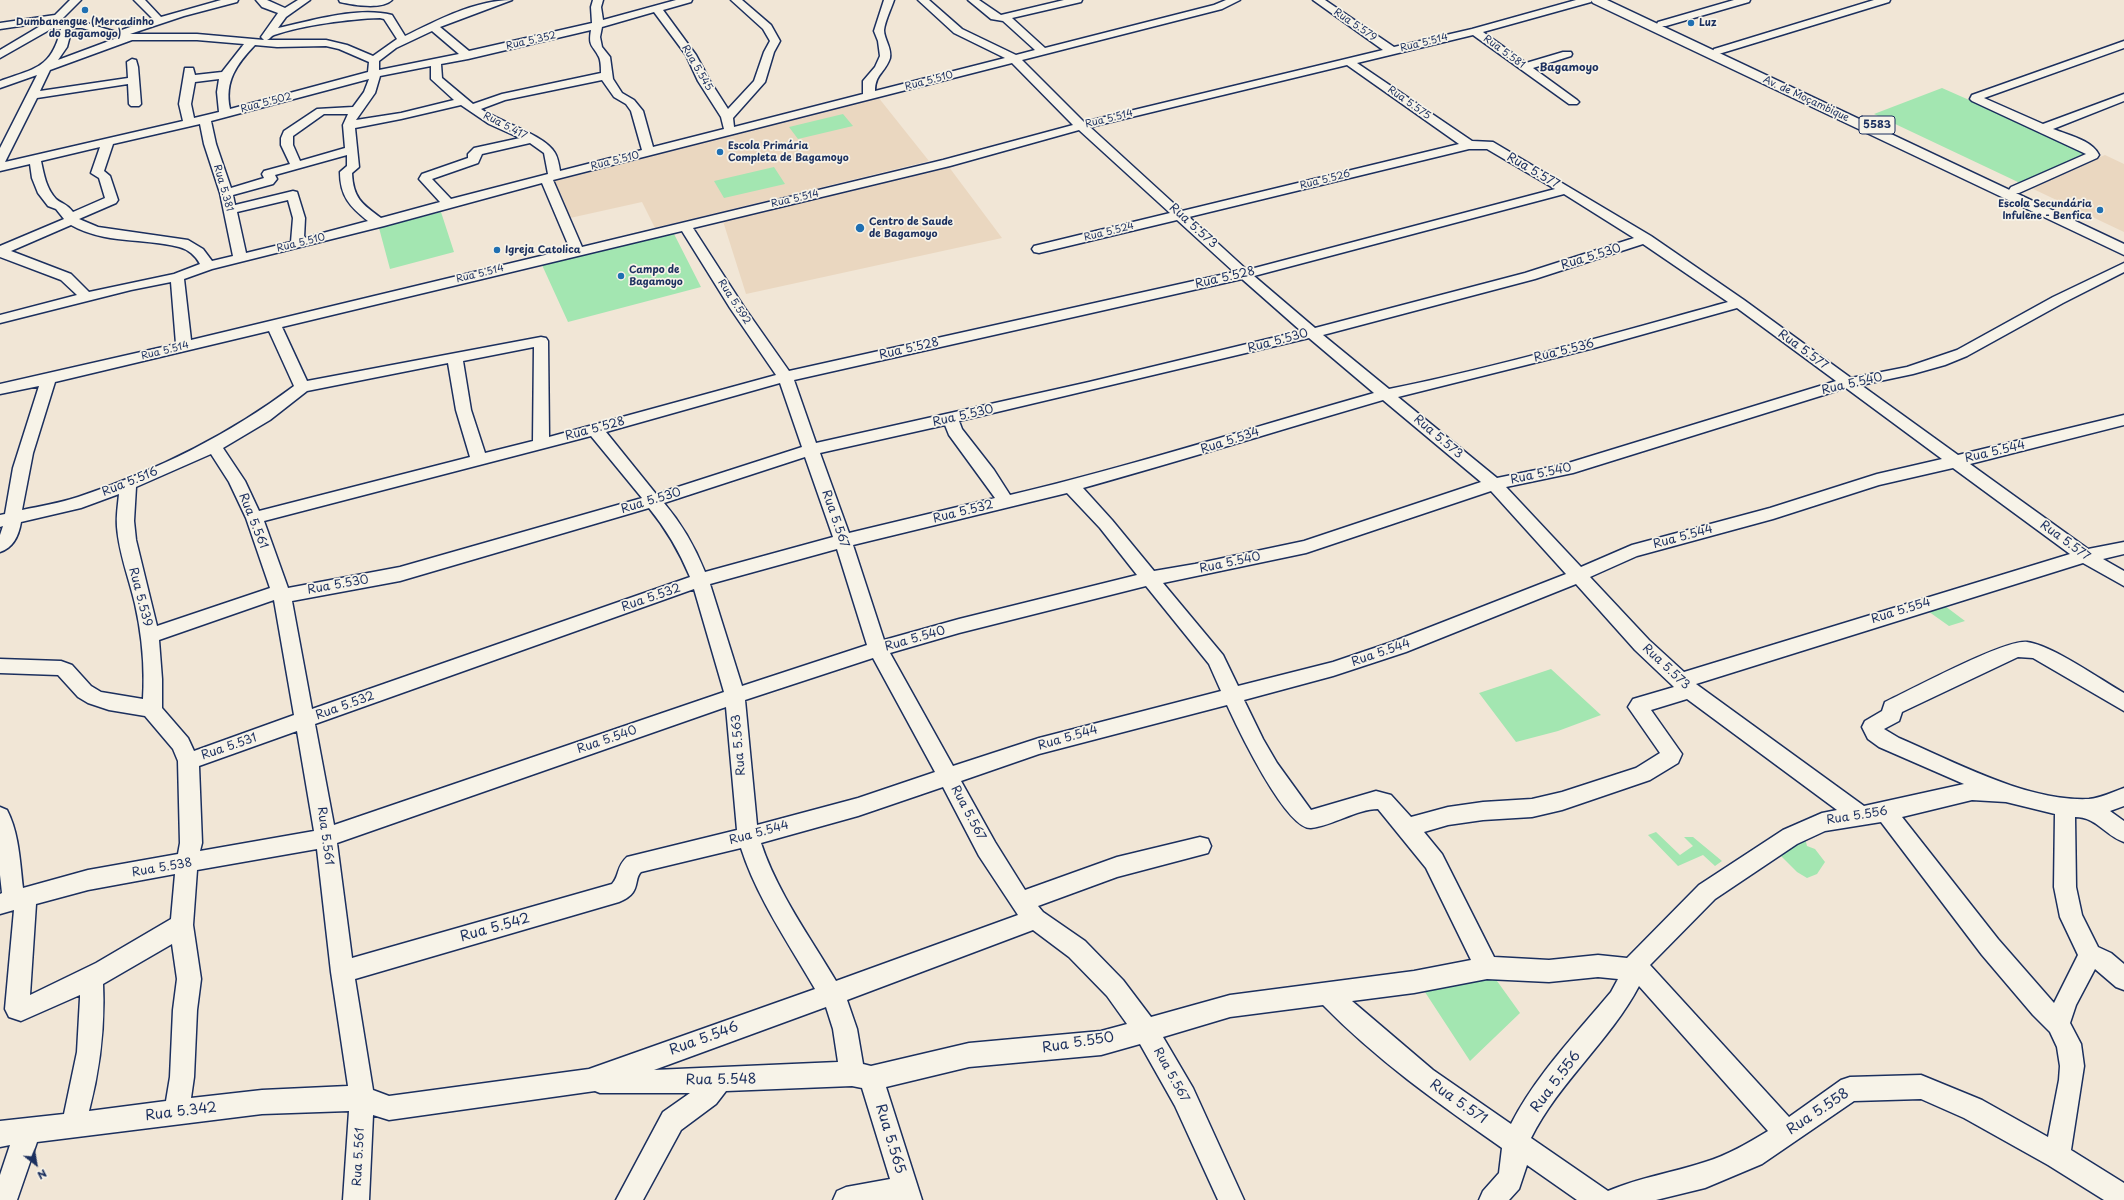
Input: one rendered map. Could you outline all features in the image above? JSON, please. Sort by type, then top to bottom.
[{"type":"highway","name":"Av. de Moçambique","points":[[1597,0],[2124,250]]},
{"type":"highway","name":"Av. de Moçambique","points":[[1611,0],[2124,242]]},
{"type":"street","points":[[0,55],[49,26],[74,0]]},
{"type":"street","points":[[139,0],[159,20]]},
{"type":"street","points":[[115,34],[159,20],[233,0]]},
{"type":"street","points":[[261,0],[266,5],[286,12]]},
{"type":"street","points":[[225,113],[222,103],[222,88],[230,66],[270,33],[286,12],[305,0]]},
{"type":"street","points":[[344,0],[363,4],[387,0]]},
{"type":"street","points":[[474,0],[490,5]]},
{"type":"street","points":[[374,60],[401,42],[457,15],[507,0]]},
{"type":"street","points":[[598,0],[596,7],[596,42],[605,57],[607,76],[611,87],[618,95],[630,102],[637,110],[649,153]]},
{"type":"street","name":"Rua 5.352","points":[[374,74],[468,56],[597,25],[687,0]]},
{"type":"street","points":[[727,118],[759,82],[769,52],[775,41],[767,27],[736,0]]},
{"type":"street","points":[[869,97],[869,81],[880,68],[885,56],[883,41],[879,31],[889,0]]},
{"type":"street","name":"Rua 5.573","points":[[923,0],[958,31],[1014,58],[1081,126],[1246,274],[1276,303],[1494,484],[1642,645],[1685,685],[1861,816]]},
{"type":"street","points":[[973,0],[995,17],[1003,18],[1077,0]]},
{"type":"street","name":"Rua 5.579","points":[[1318,0],[1392,51]]},
{"type":"street","name":"Rua 5.514","points":[[0,388],[49,379],[946,163],[1081,126],[1475,31],[1587,0]]},
{"type":"street","points":[[1662,24],[1746,0]]},
{"type":"street","points":[[1718,51],[1885,0]]},
{"type":"street","name":"Rua 5.510","points":[[0,319],[177,276],[207,266],[378,223],[550,177],[869,97],[1232,2]]},
{"type":"street","points":[[363,4],[368,16]]},
{"type":"street","name":"Rua 5.545","points":[[656,8],[688,50],[704,81],[727,118],[728,132]]},
{"type":"street","points":[[270,33],[380,15],[388,17],[401,42],[411,53],[431,64]]},
{"type":"street","points":[[0,26],[58,18]]},
{"type":"street","points":[[1003,18],[1042,51]]},
{"type":"street","points":[[49,26],[67,27],[82,25],[131,37],[197,37],[255,44],[326,43],[343,47],[374,60]]},
{"type":"street","points":[[1,166],[46,68],[62,47],[67,27]]},
{"type":"street","points":[[434,27],[468,56]]},
{"type":"street","name":"Rua 5.581","points":[[1475,31],[1573,102]]},
{"type":"street","points":[[0,85],[131,37]]},
{"type":"street","points":[[2015,190],[2093,155],[2091,151],[2085,148],[1993,108],[1976,99],[1976,97],[2124,44]]},
{"type":"street","points":[[0,49],[14,46]]},
{"type":"street","points":[[1525,67],[1567,54]]},
{"type":"street","points":[[374,60],[372,91],[355,110],[349,125],[353,166],[346,172],[348,194],[356,206],[378,223]]},
{"type":"street","name":"Rua 5.575","points":[[1348,61],[1469,145]]},
{"type":"street","points":[[132,62],[134,80],[132,92],[135,104]]},
{"type":"street","name":"Rua 5.417","points":[[431,64],[437,79],[468,104],[491,121],[530,139],[550,153],[550,177],[577,251]]},
{"type":"street","points":[[189,122],[185,104],[189,75],[226,74]]},
{"type":"street","name":"Rua 5.502","points":[[1,166],[205,119],[374,74]]},
{"type":"street","points":[[349,125],[468,104],[584,79],[607,76]]},
{"type":"street","points":[[33,96],[134,80]]},
{"type":"street","points":[[2042,129],[2124,97]]},
{"type":"street","points":[[296,164],[288,145],[286,137],[288,134],[321,111],[355,110]]},
{"type":"street","name":"Rua 5.381","points":[[205,119],[210,144],[226,193],[240,258]]},
{"type":"street","points":[[448,204],[425,180],[426,177],[474,160],[474,154],[478,151],[530,139]]},
{"type":"street","points":[[0,252],[112,200],[104,176],[97,173],[108,142]]},
{"type":"street","name":"Rua 5.577","points":[[1469,145],[1489,145],[1646,239],[1740,303],[2085,556],[2124,579]]},
{"type":"street","name":"Rua 5.526","points":[[1180,215],[1469,145]]},
{"type":"street","points":[[226,193],[270,181],[271,179],[268,174],[296,164],[352,150]]},
{"type":"street","points":[[35,159],[38,178],[44,193],[53,203],[60,206],[71,218],[97,231],[183,243],[204,255],[207,266]]},
{"type":"street","name":"Rua 5.528","points":[[254,518],[595,430],[785,377],[1246,274],[1566,190]]},
{"type":"street","points":[[230,210],[293,195],[299,218],[297,244]]},
{"type":"street","name":"Rua 5.524","points":[[1038,249],[1180,215]]},
{"type":"street","name":"Rua 5.592","points":[[685,225],[737,308],[785,377]]},
{"type":"street","name":"Rua 5.530","points":[[150,636],[281,593],[400,574],[653,501],[810,450],[1095,386],[1285,340],[1530,276],[1646,239]]},
{"type":"street","points":[[0,252],[66,277],[72,281],[86,297]]},
{"type":"street","name":"Rua 5.540","points":[[326,837],[735,696],[878,650],[959,626],[1151,578],[1195,571],[1306,547],[1494,484],[1567,469],[1848,383],[1908,371],[1940,362],[1962,354],[2058,300],[2124,267]]},
{"type":"street","points":[[177,276],[184,346]]},
{"type":"street","name":"Rua 5.536","points":[[1387,394],[1431,385],[1589,345],[1740,303]]},
{"type":"street","points":[[273,324],[302,386],[541,341],[541,444]]},
{"type":"street","points":[[455,358],[456,375],[466,423],[479,460]]},
{"type":"street","name":"Rua 5.567","points":[[785,377],[843,542],[878,650],[987,849],[1027,910],[1077,949],[1115,988],[1145,1029],[1184,1097],[1231,1200]]},
{"type":"street","points":[[0,546],[11,532],[7,520],[49,379]]},
{"type":"street","name":"Rua 5.516","points":[[7,520],[81,502],[128,484],[214,446],[264,416],[302,386]]},
{"type":"street","name":"Rua 5.534","points":[[1006,502],[1071,486],[1201,450],[1278,425],[1387,394]]},
{"type":"street","points":[[950,419],[955,431],[988,474],[1006,502]]},
{"type":"street","name":"Rua 5.544","points":[[631,866],[748,837],[858,807],[1039,746],[1333,669],[1399,647],[1578,576],[1632,551],[1773,513],[1877,480],[2051,439],[2124,420]]},
{"type":"street","name":"Rua 5.563","points":[[595,430],[653,501],[680,537],[700,580],[735,696],[748,837],[756,861],[780,907],[838,1006],[861,1076]]},
{"type":"street","name":"Rua 5.561","points":[[214,446],[237,481],[254,518],[281,593],[326,837],[342,972],[362,1098],[356,1200]]},
{"type":"street","name":"Rua 5.539","points":[[128,484],[125,531],[132,566],[140,589],[150,636],[154,686],[152,710]]},
{"type":"street","points":[[1071,486],[1106,524],[1216,660],[1231,696],[1270,769],[1305,818],[1310,818],[1369,802],[1384,801],[1425,848],[1434,861],[1487,968]]},
{"type":"street","name":"Rua 5.532","points":[[304,721],[700,580],[843,542],[1006,502]]},
{"type":"street","name":"Rua 5.554","points":[[1406,828],[1448,816],[1483,811],[1532,808],[1562,801],[1643,774],[1671,757],[1672,754],[1638,707],[1640,705],[1685,685],[1866,622],[2085,556],[2124,548]]},
{"type":"street","points":[[2006,793],[1892,744],[1881,738],[1872,727],[1892,715],[1892,708],[2010,651],[2022,648],[2029,648],[2040,653],[2124,703]]},
{"type":"street","points":[[0,666],[61,668],[68,672],[87,693],[95,697],[147,707],[152,710]]},
{"type":"street","name":"Rua 5.531","points":[[152,710],[181,744],[188,761],[304,721]]},
{"type":"street","points":[[176,1113],[182,1077],[185,1010],[189,979],[184,952],[182,925],[187,864],[191,843],[188,761]]},
{"type":"street","name":"Rua 5.556","points":[[1492,1200],[1510,1180],[1514,1166],[1515,1144],[1527,1120],[1558,1074],[1619,1000],[1635,967],[1706,892],[1761,855],[1822,822],[1886,812],[1972,792],[2006,793],[2065,808],[2091,808],[2124,797]]},
{"type":"street","points":[[2065,808],[2065,887],[2071,917],[2090,955],[2103,961],[2124,979]]},
{"type":"street","points":[[2091,808],[2124,833]]},
{"type":"street","points":[[1886,812],[1990,947],[2041,1008],[2058,1024],[2069,1044],[2072,1066],[2057,1156]]},
{"type":"street","points":[[0,816],[7,844],[13,900],[17,1009],[21,1010],[50,998],[151,945],[182,925]]},
{"type":"street","name":"Rua 5.538","points":[[13,900],[88,880],[187,864],[326,837]]},
{"type":"street","name":"Rua 5.546","points":[[362,1098],[390,1108],[590,1080],[990,937],[1027,910],[1116,867],[1200,846]]},
{"type":"street","name":"Rua 5.542","points":[[342,972],[619,892],[627,883],[628,870],[631,866]]},
{"type":"street","points":[[2058,1024],[2066,1001],[2090,955]]},
{"type":"street","name":"Rua 5.550","points":[[861,1076],[969,1055],[1060,1048],[1101,1042],[1230,1006],[1326,992],[1414,982],[1487,968],[1549,971],[1598,966],[1635,967]]},
{"type":"street","points":[[1635,967],[1787,1133]]},
{"type":"street","points":[[73,1126],[88,1069],[93,1013],[91,977]]},
{"type":"street","name":"Rua 5.571","points":[[1326,992],[1358,1024],[1424,1079],[1515,1144],[1598,1200]]},
{"type":"street","name":"Rua 5.548","points":[[590,1080],[652,1082],[861,1076]]},
{"type":"street","name":"Rua 5.565","points":[[861,1076],[907,1194]]},
{"type":"street","points":[[629,1200],[672,1121],[707,1095],[721,1079]]},
{"type":"street","name":"Rua 5.558","points":[[1617,1200],[1705,1175],[1753,1155],[1850,1089],[1922,1087],[1973,1109],[2057,1156],[2124,1198]]},
{"type":"street","name":"Rua 5.342","points":[[0,1134],[28,1132],[262,1102],[362,1098]]},
{"type":"street","points":[[4,1200],[28,1132]]},
{"type":"street","points":[[846,1200],[871,1196],[907,1194]]},
{"type":"shaded area","name":"Escola Primária Completa de Bagamoyo","points":[[878,97],[929,161],[655,228],[642,202],[570,218],[552,178]]},
{"type":"shaded area","name":"Escola Secundária Infulene - Benfica","points":[[2105,155],[2124,164],[2124,232],[2029,187]]},
{"type":"shaded area","name":"Centro de Saude de Bagamoyo","points":[[946,163],[1002,238],[746,294],[722,218]]},
{"type":"green space","points":[[1942,88],[2089,153],[2020,183],[1874,114]]},
{"type":"green space","points":[[843,114],[853,126],[798,139],[789,127]]},
{"type":"green space","points":[[774,167],[785,184],[724,198],[714,181]]},
{"type":"green space","points":[[441,212],[454,252],[390,269],[379,228]]},
{"type":"green space","name":"Campo de Bagamoyo","points":[[673,232],[701,287],[568,322],[542,265]]},
{"type":"green space","points":[[1941,603],[1965,621],[1949,626],[1925,609]]},
{"type":"green space","points":[[1551,669],[1601,715],[1558,731],[1516,742],[1479,693]]},
{"type":"green space","points":[[1656,832],[1680,855],[1693,846],[1684,837],[1693,837],[1722,861],[1715,866],[1703,855],[1678,866],[1648,835]]},
{"type":"green space","points":[[1805,838],[1807,846],[1815,849],[1825,862],[1817,874],[1807,878],[1797,872],[1778,853]]},
{"type":"green space","points":[[1492,974],[1520,1013],[1470,1061],[1421,986]]},
{"type":"place","name":"Dumbanengue (Mercadinho do Bagamoyo)","points":[[85,10]]},
{"type":"place","name":"Luz","points":[[1691,23]]},
{"type":"place","name":"Escola Primária Completa de Bagamoyo","points":[[720,152]]},
{"type":"place","name":"Escola Secundária Infulene - Benfica","points":[[2100,210]]},
{"type":"place","name":"Centro de Saude de Bagamoyo","points":[[860,228]]},
{"type":"place","name":"Igreja Catolica","points":[[497,250]]},
{"type":"place","name":"Campo de Bagamoyo","points":[[621,276]]},
{"type":"district","name":"Bagamoyo","points":[[1569,68]]}]
